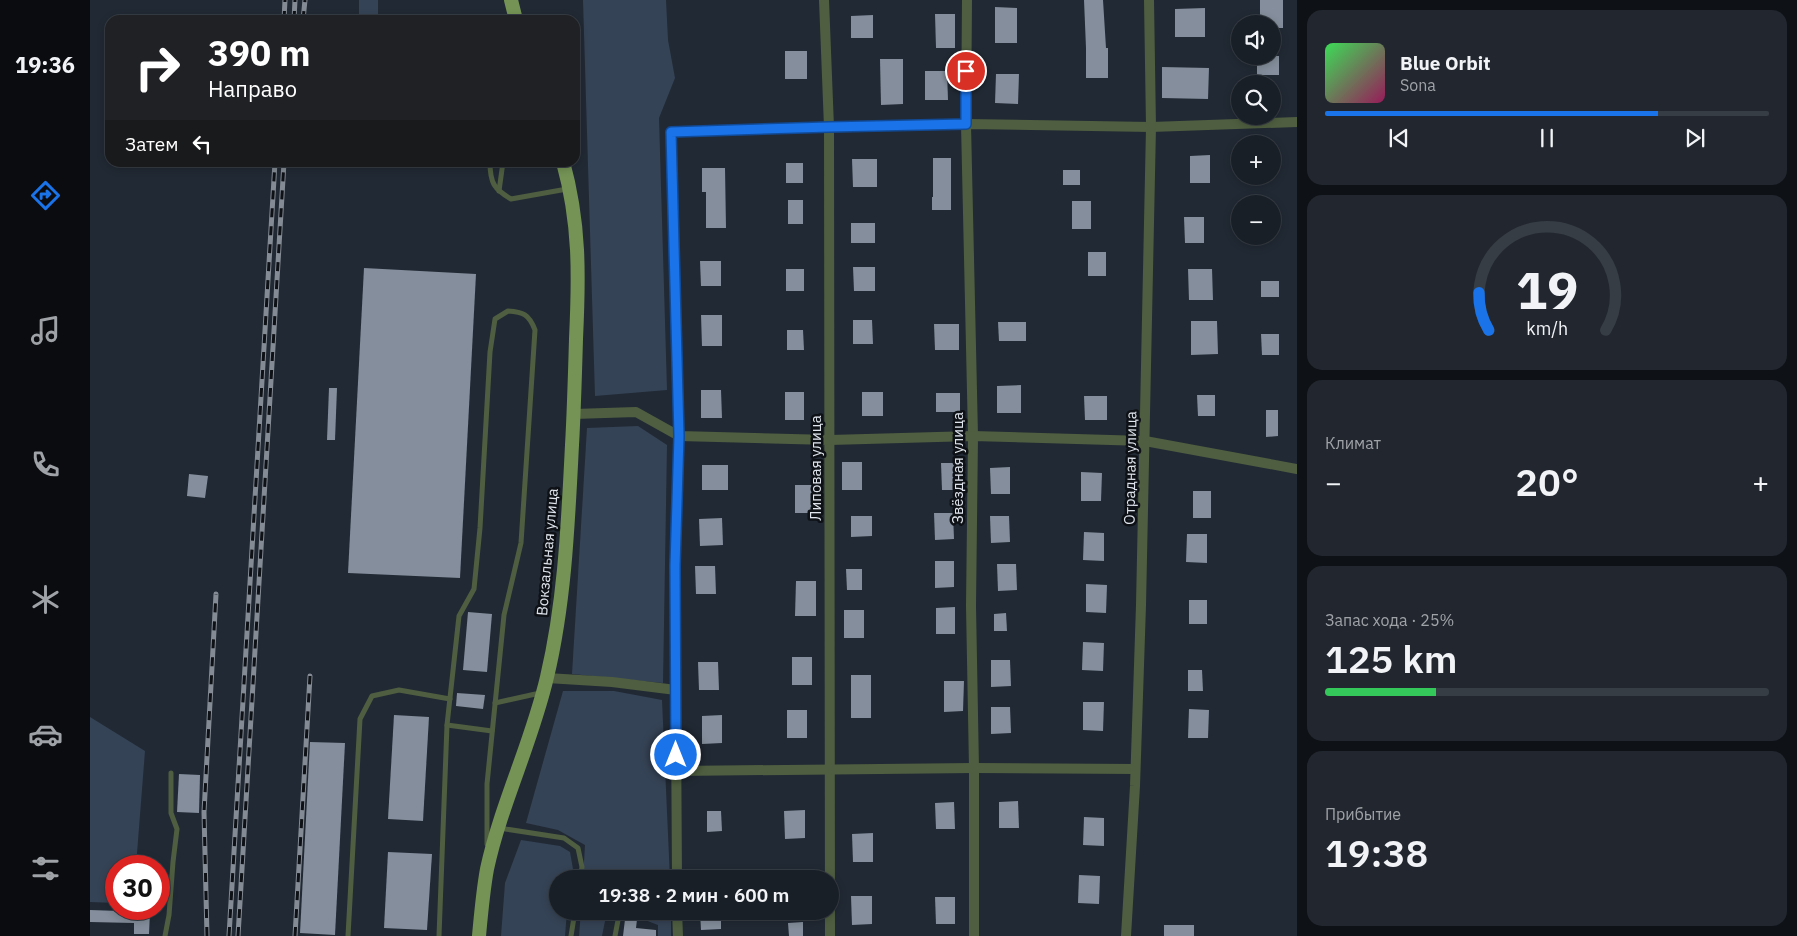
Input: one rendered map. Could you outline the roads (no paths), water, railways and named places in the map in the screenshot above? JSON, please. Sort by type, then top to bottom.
[{"type":"main road","points":[[511,0],[515,15]]},
{"type":"main road","name":"Вокзальная улица","points":[[479,936],[488,869],[499,828],[547,678],[560,603],[567,537],[574,414],[578,256],[575,218],[564,167]]},
{"type":"street","name":"Липовая улица","points":[[824,0],[829,127],[830,936]]},
{"type":"street","name":"Звёздная улица","points":[[967,0],[966,124],[973,436],[971,606],[974,768],[974,936]]},
{"type":"street","name":"Отрадная улица","points":[[1126,936],[1142,605],[1151,126],[1149,0]]},
{"type":"street","points":[[677,870],[675,566],[679,436],[671,132],[966,124],[1151,126],[1297,122]]},
{"type":"street","points":[[574,414],[636,412],[679,436],[830,440],[973,436],[1145,441],[1297,469]]},
{"type":"street","points":[[547,678],[612,682],[676,690]]},
{"type":"street","points":[[676,771],[974,768],[1135,769]]},
{"type":"street","points":[[677,920],[678,936]]},
{"type":"lane","points":[[490,167],[490,178],[499,192],[511,199],[570,189]]},
{"type":"lane","points":[[499,192],[502,167]]},
{"type":"lane","points":[[439,936],[447,725],[459,616],[474,589],[480,528],[490,352],[496,320],[508,311],[514,311],[521,312],[531,320],[535,330],[520,543],[504,615],[487,784],[488,869]]},
{"type":"lane","points":[[348,936],[360,719],[372,696],[399,690],[450,699]]},
{"type":"lane","points":[[495,703],[543,692]]},
{"type":"lane","points":[[447,725],[492,731]]},
{"type":"lane","points":[[165,936],[169,915],[177,829],[171,813],[171,773]]},
{"type":"lane","points":[[499,828],[564,838],[578,848],[582,870]]},
{"type":"lane","points":[[571,936],[574,920]]},
{"type":"lane","points":[[615,936],[618,920]]},
{"type":"railway","points":[[284,15],[285,0]]},
{"type":"railway","points":[[294,15],[295,0]]},
{"type":"railway","points":[[304,15],[305,0]]},
{"type":"railway","points":[[229,936],[275,167]]},
{"type":"railway","points":[[238,936],[284,167]]},
{"type":"railway","points":[[207,936],[204,812],[216,594]]},
{"type":"railway","points":[[295,936],[310,676]]}]
